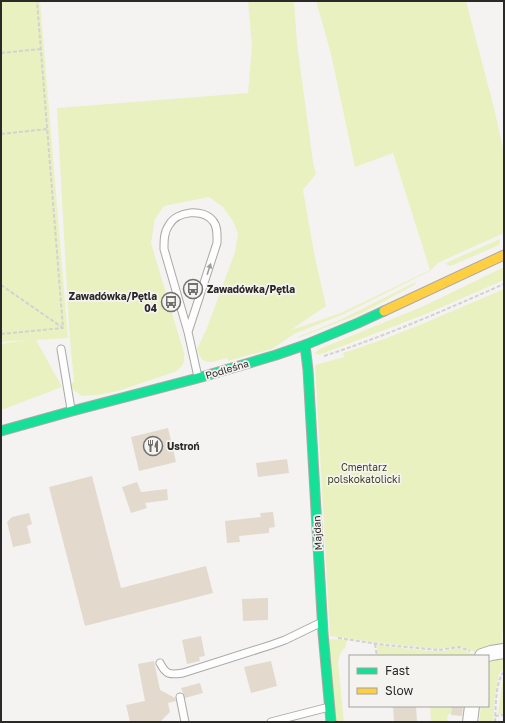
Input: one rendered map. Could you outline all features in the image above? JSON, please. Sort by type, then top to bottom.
[{"type":"main road","name":"Podleśna","points":[[1,431],[198,378],[305,345],[358,323],[504,255]]},
{"type":"main road","name":"Majdan","points":[[305,345],[309,378],[322,622],[331,722]]},
{"type":"street","points":[[478,654],[504,650]]},
{"type":"street","points":[[470,722],[472,707]]},
{"type":"lane","points":[[188,332],[217,243],[218,232],[214,221],[206,215],[197,213],[185,213],[176,217],[169,224],[164,236],[164,249],[188,332],[198,378]]},
{"type":"lane","points":[[61,349],[72,411]]},
{"type":"lane","points":[[160,663],[164,671],[172,674],[183,673],[271,645],[322,622]]},
{"type":"lane","points":[[180,697],[185,722]]},
{"type":"lane","points":[[271,722],[329,707]]},
{"type":"path","points":[[37,1],[63,328]]},
{"type":"path","points":[[1,53],[41,49]]},
{"type":"path","points":[[1,134],[47,129]]},
{"type":"path","points":[[320,357],[386,334],[504,284]]},
{"type":"path","points":[[1,285],[63,328]]},
{"type":"path","points":[[1,334],[63,328]]},
{"type":"path","points":[[323,636],[375,644],[439,650],[459,647],[478,654]]},
{"type":"path","points":[[375,644],[377,655]]},
{"type":"path","points":[[495,722],[499,680],[504,673]]},
{"type":"path","points":[[495,716],[504,715]]},
{"type":"green space","points":[[1,1],[40,1],[68,338],[36,340],[62,387],[1,410],[1,344],[26,340],[1,342]]},
{"type":"green space","points":[[248,1],[294,1],[297,43],[313,162],[316,174],[303,190],[314,253],[326,306],[291,330],[341,313],[430,270],[393,153],[355,167],[331,54],[316,1],[466,1],[495,112],[504,153],[504,233],[438,263],[430,271],[344,314],[294,334],[272,349],[228,361],[227,358],[206,362],[201,358],[197,349],[207,328],[235,252],[238,234],[233,221],[223,207],[209,197],[164,206],[155,219],[151,243],[184,353],[183,364],[175,372],[118,391],[98,395],[82,396],[72,389],[70,384],[74,382],[69,328],[57,108],[248,93],[252,45]]},
{"type":"green space","points":[[500,239],[499,245],[451,266],[447,265],[446,263]]},
{"type":"green space","points":[[504,267],[504,280],[426,314],[319,355],[315,353],[322,348],[426,305]]},
{"type":"green space","points":[[416,282],[414,285],[360,314],[298,338],[342,319]]},
{"type":"green space","name":"Cmentarz polskokatolicki","points":[[504,289],[503,645],[475,652],[459,646],[439,649],[330,636],[315,365],[344,357],[343,353],[422,324]]},
{"type":"green space","points":[[329,639],[347,640],[338,663],[344,722],[335,722]]},
{"type":"green space","points":[[377,645],[430,651],[444,651],[458,648],[475,655],[378,655]]},
{"type":"green space","points":[[504,657],[504,671],[499,674],[495,696],[493,722],[479,722],[481,707],[489,707],[489,660]]},
{"type":"green space","points":[[504,677],[504,714],[498,714],[503,678]]},
{"type":"green space","points":[[430,707],[452,707],[451,714],[448,714],[447,722],[431,722]]},
{"type":"building","name":"Ustroń","points":[[168,428],[176,462],[139,471],[131,437]]},
{"type":"building","points":[[287,459],[289,473],[258,477],[256,463]]},
{"type":"building","points":[[92,476],[121,588],[206,566],[213,593],[85,626],[49,487]]},
{"type":"building","points":[[137,482],[141,492],[167,489],[168,500],[145,503],[147,508],[131,513],[122,487]]},
{"type":"building","points":[[273,512],[275,527],[269,528],[269,533],[239,536],[240,542],[227,543],[225,521],[261,517],[260,513]]},
{"type":"building","points":[[29,513],[32,524],[27,526],[31,543],[13,547],[7,522],[12,517]]},
{"type":"building","points":[[268,598],[268,620],[243,621],[242,599]]},
{"type":"building","points":[[201,636],[205,656],[199,657],[200,661],[187,664],[182,640]]},
{"type":"building","points":[[154,661],[160,690],[175,698],[176,701],[168,703],[170,712],[160,722],[130,722],[126,705],[145,701],[138,664]]},
{"type":"building","points":[[271,661],[277,686],[251,693],[244,667]]},
{"type":"building","points":[[200,683],[203,693],[185,698],[181,688]]},
{"type":"building","points":[[393,707],[416,707],[417,722],[394,722]]},
{"type":"building","points":[[452,707],[463,707],[462,716],[451,715]]},
{"type":"traffic: fast","points":[[1,431],[198,378],[276,355],[305,345],[384,311]]},
{"type":"traffic: fast","points":[[305,345],[308,370],[323,633],[331,722]]},
{"type":"traffic: slow","points":[[384,311],[504,255]]},
{"type":"place","name":"Zawadówka/Pętla","points":[[193,289]]},
{"type":"place","name":"Zawadówka/Pętla 04","points":[[171,302]]},
{"type":"place","name":"Ustroń","points":[[153,446]]}]
